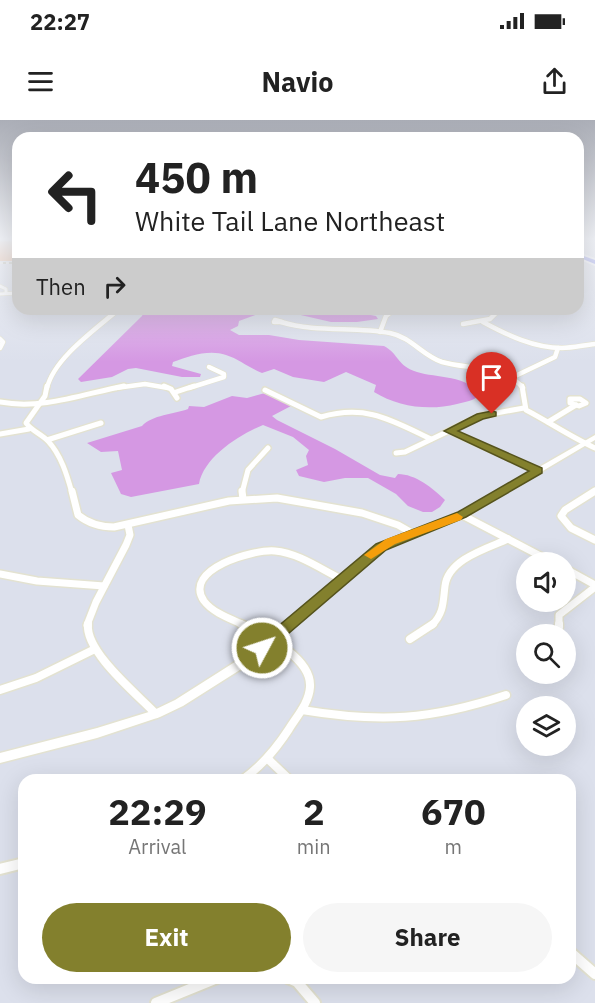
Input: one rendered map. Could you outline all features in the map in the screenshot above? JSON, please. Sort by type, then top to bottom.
[{"type":"street","points":[[0,286],[6,289],[6,293]]},
{"type":"street","points":[[0,294],[12,293]]},
{"type":"street","points":[[112,315],[70,352],[49,379],[41,402],[26,423],[29,429],[47,440],[67,474],[78,515],[83,520],[101,527],[128,525],[243,499],[278,498],[362,513],[398,525],[412,533]]},
{"type":"street","points":[[380,332],[383,319],[388,315]]},
{"type":"street","points":[[463,324],[483,322],[498,315]]},
{"type":"street","points":[[281,322],[317,331],[380,332],[408,339],[439,361],[511,378],[522,385],[525,390],[524,408]]},
{"type":"street","points":[[483,322],[508,335],[558,348],[595,344]]},
{"type":"street","points":[[0,339],[3,342],[0,348]]},
{"type":"street","points":[[511,378],[555,357],[558,348]]},
{"type":"street","points":[[0,402],[13,404],[71,399],[142,384],[158,384],[176,392],[224,378],[224,374],[209,367]]},
{"type":"street","points":[[265,390],[321,417],[337,411],[363,410],[431,440]]},
{"type":"street","points":[[176,392],[177,399]]},
{"type":"street","points":[[548,422],[576,405]]},
{"type":"street","points":[[524,408],[572,438],[595,448]]},
{"type":"street","points":[[396,453],[405,452],[480,416],[524,408]]},
{"type":"street","points":[[47,440],[101,423]]},
{"type":"street","points":[[0,434],[29,429]]},
{"type":"street","points":[[450,431],[538,471]]},
{"type":"street","points":[[0,758],[97,733],[156,714],[235,669],[381,547],[462,515],[595,437]]},
{"type":"street","points":[[243,499],[241,487],[243,476],[257,457],[268,448]]},
{"type":"street","points":[[595,490],[565,510],[561,516],[563,522],[571,528],[595,540]]},
{"type":"street","points":[[462,515],[533,552]]},
{"type":"street","points":[[128,525],[130,535],[89,617],[87,633],[95,649],[156,714]]},
{"type":"street","points":[[410,639],[427,631],[439,618],[444,604],[444,586],[448,575],[456,566],[508,539]]},
{"type":"street","points":[[250,774],[269,760],[302,710],[310,685],[307,673],[301,662],[270,640],[211,608],[202,598],[201,584],[212,571],[247,553],[276,552],[343,580]]},
{"type":"street","points":[[0,574],[37,581],[104,586]]},
{"type":"street","points":[[559,624],[559,615],[595,586],[576,576]]},
{"type":"street","points":[[0,690],[36,678],[95,649]]},
{"type":"street","points":[[302,710],[381,721],[417,719],[475,706],[506,695]]},
{"type":"street","points":[[269,760],[284,774]]},
{"type":"street","points":[[0,869],[18,864]]},
{"type":"street","points":[[576,957],[595,974]]},
{"type":"street","points":[[156,1003],[202,984]]},
{"type":"street","points":[[299,984],[315,1003]]},
{"type":"shaded area","points":[[255,315],[239,321],[238,326],[230,330],[239,335],[269,335],[299,340],[384,346],[406,367],[417,372],[451,378],[468,384],[479,395],[469,401],[446,406],[414,406],[383,397],[374,392],[376,385],[346,372],[324,382],[293,377],[274,369],[262,373],[219,353],[206,353],[173,362],[172,366],[201,374],[200,377],[182,377],[136,368],[128,369],[112,377],[81,382],[78,379],[142,316]]},
{"type":"shaded area","points":[[301,315],[371,315],[378,319],[357,322],[331,322]]},
{"type":"shaded area","points":[[265,393],[291,406],[272,416],[277,420],[380,475],[395,478],[398,474],[411,476],[429,486],[445,500],[432,512],[423,512],[408,506],[396,494],[368,478],[345,478],[324,482],[299,476],[296,470],[308,465],[306,456],[309,450],[293,437],[263,425],[234,441],[215,456],[202,474],[199,484],[131,497],[121,494],[111,473],[122,470],[118,451],[101,452],[87,443],[142,426],[151,419],[188,409],[189,406],[204,407],[232,396],[247,398]]},
{"type":"slow traffic","points":[[371,555],[403,536],[457,517]]},
{"type":"route","points":[[262,648],[381,547],[403,536],[462,515],[538,471],[450,431],[480,416],[492,414]]}]
